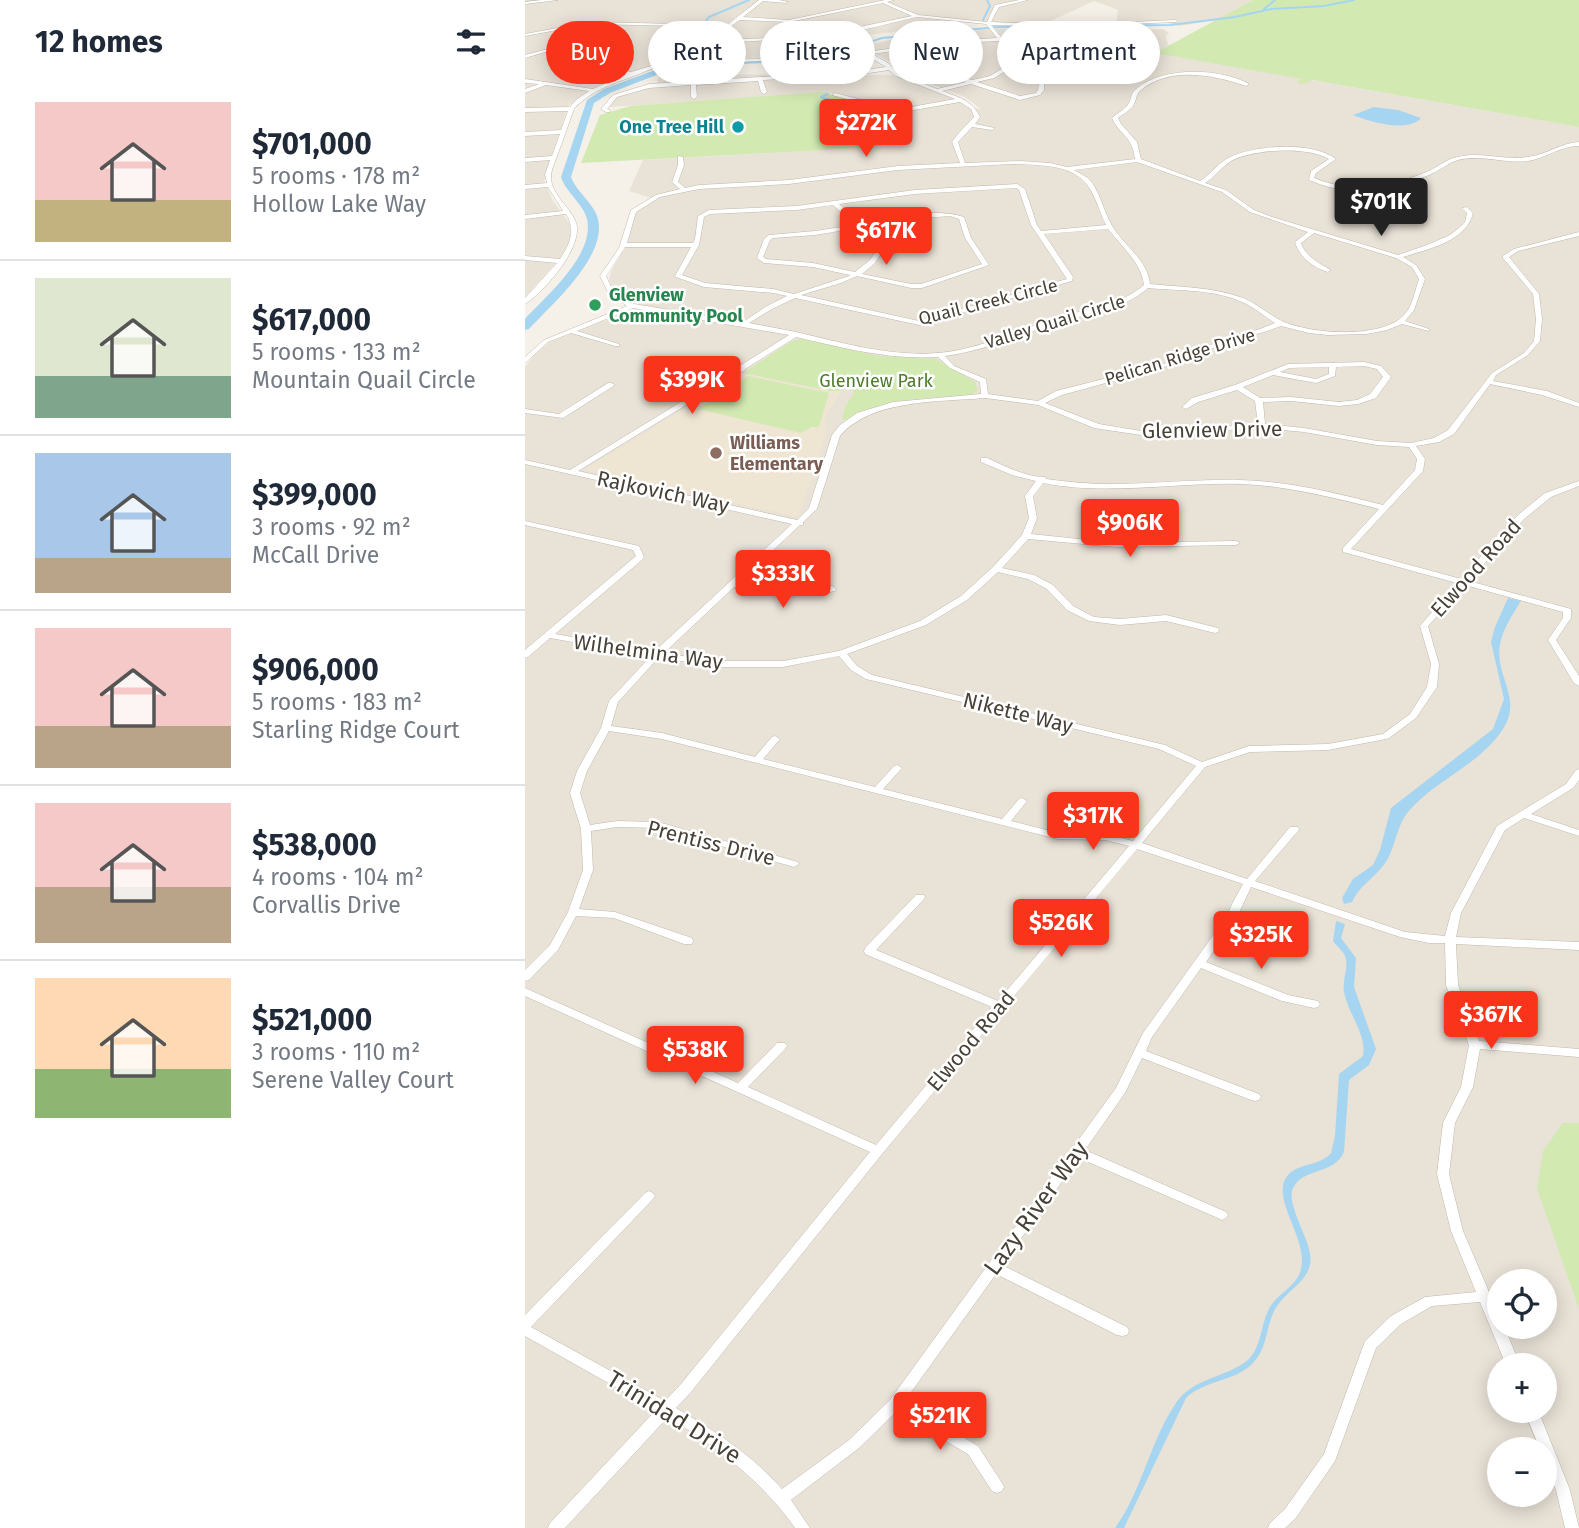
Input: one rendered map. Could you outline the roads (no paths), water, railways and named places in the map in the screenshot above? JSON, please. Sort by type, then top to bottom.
[{"type":"street","points":[[525,3],[556,0]]},
{"type":"street","points":[[734,21],[762,0],[786,2]]},
{"type":"street","points":[[738,18],[789,21],[892,0]]},
{"type":"street","points":[[988,24],[997,6],[1026,0]]},
{"type":"street","points":[[885,3],[917,16],[988,24],[1060,26],[1176,21]]},
{"type":"street","points":[[875,24],[917,16]]},
{"type":"street","points":[[525,35],[590,23],[648,24]]},
{"type":"street","points":[[988,24],[997,33]]},
{"type":"street","points":[[1133,36],[1145,38],[1137,41],[1111,39],[1133,36]]},
{"type":"street","points":[[525,57],[546,51]]},
{"type":"street","points":[[1013,64],[1061,64],[1041,83],[1038,94],[1020,98],[968,82],[992,78],[1013,64]]},
{"type":"street","points":[[634,75],[648,70]]},
{"type":"street","points":[[1138,160],[1138,149],[1116,123],[1115,118],[1131,105],[1140,86],[1166,77],[1201,73],[1222,74],[1246,84]]},
{"type":"street","points":[[746,81],[760,80]]},
{"type":"street","points":[[525,81],[546,83]]},
{"type":"street","points":[[525,91],[546,83]]},
{"type":"street","points":[[554,84],[593,90]]},
{"type":"street","points":[[526,301],[562,261],[572,247],[576,235],[575,222],[549,185],[548,175],[571,109],[577,99],[609,84]]},
{"type":"street","points":[[608,111],[604,109],[605,104],[630,90],[684,84]]},
{"type":"street","points":[[693,84],[694,97]]},
{"type":"street","points":[[761,84],[764,92]]},
{"type":"street","points":[[922,84],[961,100],[973,108],[977,117],[972,125],[959,134],[955,142],[963,164]]},
{"type":"street","points":[[938,90],[960,84]]},
{"type":"street","points":[[835,95],[871,104],[888,113],[961,100]]},
{"type":"street","points":[[525,110],[571,109]]},
{"type":"street","points":[[888,113],[892,126]]},
{"type":"street","points":[[972,125],[992,128]]},
{"type":"street","points":[[525,134],[563,132]]},
{"type":"street","points":[[1202,182],[1215,176],[1221,166],[1236,157],[1296,149],[1328,154],[1333,159],[1313,172],[1311,179],[1343,191],[1370,190],[1428,174],[1456,159],[1477,156],[1505,160],[1528,159],[1545,155],[1558,146],[1579,144]]},
{"type":"street","points":[[680,156],[681,166],[675,182],[683,189]]},
{"type":"street","points":[[525,160],[554,158]]},
{"type":"street","points":[[1066,169],[1138,160],[1224,191],[1252,211],[1398,257],[1414,266],[1422,279],[1409,314],[1401,322],[1372,331],[1340,334],[1281,323],[1241,298],[1214,292],[1147,286]]},
{"type":"street","name":"Valley Quail Circle","points":[[1034,163],[1066,169],[1090,184],[1110,228],[1147,274],[1147,286],[1136,298],[1108,309],[1073,316],[940,355],[911,357],[880,354],[796,334],[632,306],[605,286],[603,276],[622,246],[630,216],[637,208],[658,196],[683,189],[963,164],[1034,163]]},
{"type":"street","points":[[525,187],[549,185]]},
{"type":"street","name":"Quail Creek Circle","points":[[1017,186],[1022,189],[1026,208],[1040,235],[1070,276],[1070,280],[924,322],[914,322],[797,296],[704,285],[680,278],[695,246],[704,214],[834,204],[902,193],[1017,186]]},
{"type":"street","points":[[834,204],[873,238],[880,250]]},
{"type":"street","points":[[1398,257],[1451,238],[1464,229],[1470,220],[1470,214],[1465,208]]},
{"type":"street","points":[[525,217],[567,212]]},
{"type":"street","points":[[959,215],[968,238],[986,264],[981,268],[916,286],[856,274],[804,264],[768,262],[760,258],[767,239],[771,236],[924,216],[959,215]]},
{"type":"street","points":[[1040,235],[1110,228]]},
{"type":"street","points":[[1313,231],[1298,242],[1300,250],[1319,267],[1328,270]]},
{"type":"street","name":"Glenview Drive","points":[[525,977],[554,947],[572,912],[588,870],[586,829],[575,793],[582,771],[606,727],[614,701],[656,655],[813,509],[836,435],[860,415],[896,404],[985,396],[1039,403],[1097,426],[1141,433],[1262,426],[1304,430],[1377,443],[1412,445],[1436,440],[1451,432],[1494,374],[1526,354],[1537,341],[1539,319],[1536,294],[1505,257],[1516,250],[1576,237]]},
{"type":"street","points":[[622,246],[695,246]]},
{"type":"street","points":[[880,250],[899,249]]},
{"type":"street","points":[[743,325],[789,298],[856,274],[872,264],[880,250]]},
{"type":"street","points":[[525,258],[562,261]]},
{"type":"street","points":[[752,326],[796,300],[797,296]]},
{"type":"street","points":[[525,361],[546,341],[632,306]]},
{"type":"street","points":[[1401,322],[1427,330]]},
{"type":"street","name":"Pelican Ridge Drive","points":[[1039,403],[1059,393],[1169,364],[1231,338],[1262,331],[1281,323]]},
{"type":"street","points":[[570,331],[617,345]]},
{"type":"street","points":[[572,472],[742,370],[796,334]]},
{"type":"street","points":[[940,355],[952,367],[983,381],[985,396]]},
{"type":"street","points":[[703,359],[742,370]]},
{"type":"street","points":[[1275,373],[1316,381],[1333,375],[1332,364]]},
{"type":"street","points":[[1186,407],[1195,400],[1238,387],[1288,366],[1364,364],[1379,367],[1387,377],[1373,396],[1358,402],[1339,404],[1291,399],[1259,400],[1238,387]]},
{"type":"street","points":[[1488,382],[1544,393],[1579,405]]},
{"type":"street","points":[[525,411],[560,416],[611,386]]},
{"type":"street","points":[[1259,400],[1262,426]]},
{"type":"street","points":[[1412,445],[1420,459],[1419,471],[1346,550],[1568,611],[1567,618],[1552,640],[1579,683]]},
{"type":"street","points":[[984,460],[996,466],[1070,485],[1110,488],[1191,482],[1244,482],[1327,494],[1384,508]]},
{"type":"street","name":"Rajkovich Way","points":[[525,462],[800,523]]},
{"type":"street","points":[[1042,479],[1029,496],[1033,518],[1026,536],[1117,545],[1236,542]]},
{"type":"street","name":"Elwood Road","points":[[555,1528],[686,1388],[878,1151],[1202,765],[1249,749],[1328,747],[1386,736],[1413,716],[1432,687],[1435,664],[1424,626],[1521,517],[1548,495],[1579,483]]},
{"type":"street","points":[[525,523],[636,548],[640,557],[525,655]]},
{"type":"street","name":"Wilhelmina Way","points":[[547,635],[714,664],[783,664],[841,653],[886,639],[923,623],[964,598],[996,569],[1026,536]]},
{"type":"street","points":[[996,569],[1031,578],[1050,587],[1070,608],[1091,619],[1119,622],[1166,618],[1215,630]]},
{"type":"street","points":[[734,585],[776,595],[807,595],[832,589]]},
{"type":"street","name":"Nikette Way","points":[[841,653],[854,668],[869,677],[1162,747],[1202,765]]},
{"type":"street","points":[[606,727],[637,730],[1058,836],[1106,837],[1137,845],[1404,935],[1450,940],[1579,946]]},
{"type":"street","points":[[757,760],[775,739]]},
{"type":"street","points":[[877,790],[897,768]]},
{"type":"street","points":[[1508,1353],[1457,1231],[1443,1174],[1449,1123],[1467,1087],[1475,1045],[1452,985],[1450,940],[1456,913],[1501,828],[1570,786],[1579,772]]},
{"type":"street","points":[[1004,822],[1022,801]]},
{"type":"street","points":[[1524,815],[1579,833]]},
{"type":"street","name":"Prentiss Drive","points":[[586,829],[617,824],[658,825],[794,864]]},
{"type":"street","name":"Lazy River Way","points":[[782,1498],[853,1444],[894,1404],[1121,1090],[1147,1036],[1232,917],[1238,898],[1248,883],[1294,830]]},
{"type":"street","points":[[920,897],[869,951],[1000,1006]]},
{"type":"street","points":[[572,912],[615,915],[688,941]]},
{"type":"street","points":[[1200,964],[1286,998],[1314,1004]]},
{"type":"street","points":[[525,992],[878,1151]]},
{"type":"street","points":[[1475,1045],[1579,1053]]},
{"type":"street","points":[[740,1088],[781,1046]]},
{"type":"street","points":[[1140,1053],[1255,1097]]},
{"type":"street","points":[[1078,1152],[1222,1215]]},
{"type":"street","points":[[525,1324],[649,1196]]},
{"type":"street","points":[[993,1268],[1122,1331]]},
{"type":"street","points":[[1275,1528],[1290,1514],[1330,1457],[1370,1345],[1397,1320],[1430,1301],[1486,1296]]},
{"type":"street","name":"Trinidad Drive","points":[[525,1330],[713,1436],[741,1457],[782,1498],[803,1528]]},
{"type":"street","points":[[894,1404],[973,1450],[996,1487]]},
{"type":"street","points":[[1536,1423],[1563,1490],[1572,1528]]},
{"type":"water","points":[[1374,107],[1398,110],[1421,118],[1407,125],[1398,125],[1379,123],[1353,115]]},
{"type":"water","points":[[1508,598],[1521,601],[1505,628],[1500,645],[1499,657],[1510,698],[1508,720],[1491,744],[1430,791],[1408,812],[1383,866],[1358,891],[1352,902],[1344,904],[1342,898],[1353,879],[1373,865],[1380,850],[1391,808],[1493,729],[1504,699],[1491,642]]},
{"type":"water","points":[[1336,921],[1345,924],[1341,938],[1356,958],[1354,987],[1376,1049],[1369,1065],[1349,1080],[1344,1152],[1333,1164],[1304,1177],[1293,1188],[1292,1202],[1310,1254],[1308,1270],[1277,1306],[1261,1351],[1252,1364],[1186,1398],[1124,1528],[1115,1528],[1132,1498],[1159,1433],[1176,1403],[1190,1389],[1250,1358],[1271,1305],[1299,1275],[1301,1249],[1286,1207],[1283,1184],[1294,1170],[1321,1160],[1331,1153],[1335,1136],[1339,1074],[1363,1056],[1360,1032],[1344,992],[1346,959],[1333,941]]},
{"type":"waterway","points":[[706,21],[709,17],[749,0]]},
{"type":"waterway","points":[[983,20],[990,6],[987,0]]},
{"type":"waterway","points":[[1264,9],[1275,0]]},
{"type":"waterway","points":[[994,27],[1170,25],[1235,17],[1271,9],[1324,6],[1354,0]]},
{"type":"waterway","points":[[875,40],[988,28]]},
{"type":"waterway","points":[[746,63],[760,62]]},
{"type":"waterway","points":[[525,326],[571,276],[590,246],[592,218],[566,177],[590,102],[607,91],[648,76]]},
{"type":"waterway","points":[[828,94],[821,97],[868,114],[872,126],[866,131]]},
{"type":"place","name":"One Tree Hill","points":[[738,127]]},
{"type":"place","name":"Glenview Community Pool","points":[[595,305]]},
{"type":"place","name":"Williams Elementary","points":[[716,453]]},
{"type":"park label","name":"Glenview Park","points":[[876,381]]}]
